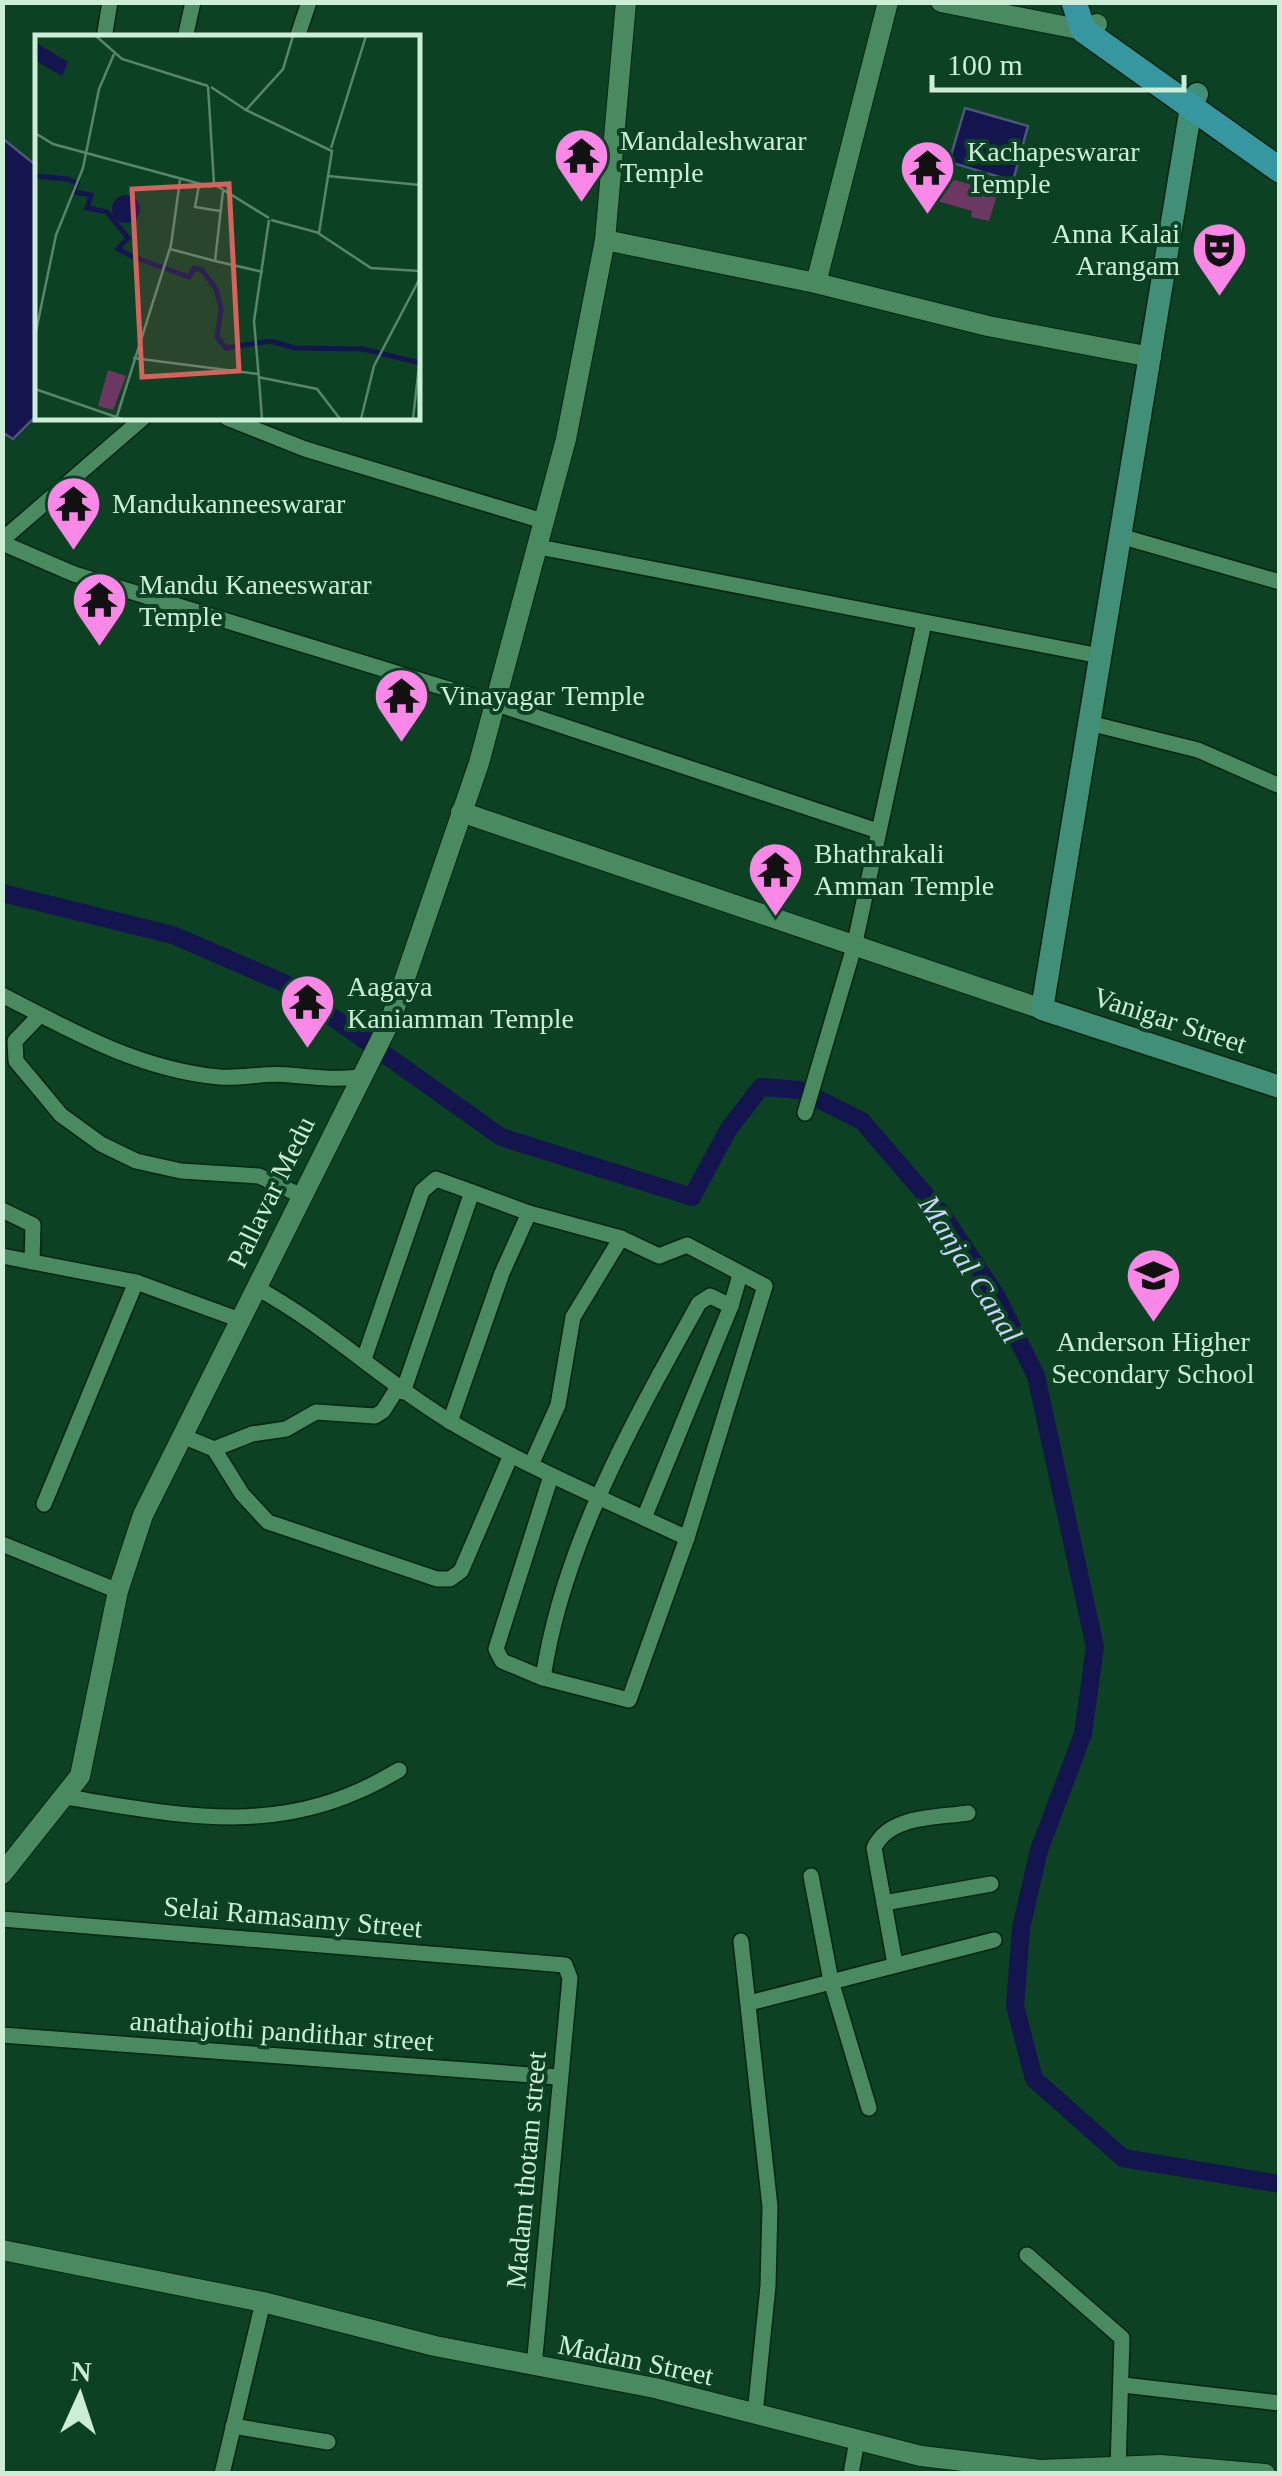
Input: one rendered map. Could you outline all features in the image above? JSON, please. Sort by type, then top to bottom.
[{"type":"highway","points":[[1070,2],[1280,170]]},
{"type":"highway","points":[[1194,101],[1280,151]]},
{"type":"main road","points":[[1042,1009],[1194,101]]},
{"type":"main road","name":"Vanigar Street","points":[[1042,1009],[1280,1087]]},
{"type":"street","points":[[104,35],[110,2]]},
{"type":"street","points":[[186,35],[193,2]]},
{"type":"street","points":[[298,35],[309,2]]},
{"type":"street","name":"Pallavar Medu","points":[[2,1874],[80,1776],[118,1592],[143,1515],[391,1019],[462,812],[566,439],[605,240],[626,2]]},
{"type":"street","points":[[816,283],[888,2]]},
{"type":"street","points":[[942,2],[1027,22],[1089,19]]},
{"type":"street","points":[[1027,22],[1049,18],[1070,2]]},
{"type":"street","points":[[605,240],[816,283],[988,326],[1150,358]]},
{"type":"street","points":[[142,420],[2,542],[74,574],[494,703],[878,831]]},
{"type":"street","points":[[232,420],[305,449],[544,521]]},
{"type":"street","points":[[1120,536],[1280,582]]},
{"type":"street","points":[[539,547],[1100,656]]},
{"type":"street","points":[[806,1113],[854,947],[924,623]]},
{"type":"street","points":[[1089,722],[1198,750],[1280,786]]},
{"type":"street","points":[[462,812],[1042,1009]]},
{"type":"street","points":[[2,994],[120,1056],[164,1069],[223,1077],[288,1074],[325,1081],[359,1077]]},
{"type":"street","points":[[40,1015],[16,1041],[16,1061],[60,1116],[101,1144],[136,1161],[181,1171],[259,1176],[300,1195]]},
{"type":"street","points":[[364,1359],[422,1191],[436,1179],[529,1214],[621,1238],[659,1256],[686,1245],[766,1290],[631,1698],[624,1700],[542,1678],[502,1661],[496,1648],[551,1476]]},
{"type":"street","points":[[214,1450],[252,1434],[286,1429],[316,1412],[375,1416],[384,1412],[401,1390],[472,1192]]},
{"type":"street","points":[[2,1210],[33,1225],[32,1262]]},
{"type":"street","points":[[450,1422],[502,1273],[529,1214]]},
{"type":"street","points":[[532,1465],[558,1404],[573,1317],[621,1238]]},
{"type":"street","points":[[2,1256],[136,1282],[240,1320]]},
{"type":"street","points":[[644,1518],[731,1306],[740,1275]]},
{"type":"street","points":[[44,1504],[136,1282]]},
{"type":"street","points":[[255,1287],[298,1310],[401,1390],[450,1422],[551,1476],[687,1538]]},
{"type":"street","points":[[542,1678],[549,1637],[597,1498],[699,1303],[710,1296],[731,1306]]},
{"type":"street","points":[[185,1437],[214,1450],[242,1494],[268,1522],[437,1580],[450,1579],[460,1571],[511,1455]]},
{"type":"street","points":[[2,1544],[118,1592]]},
{"type":"street","points":[[66,1798],[204,1819],[280,1815],[364,1791],[399,1770]]},
{"type":"street","points":[[896,1964],[874,1848],[880,1834],[892,1826],[968,1813]]},
{"type":"street","points":[[811,1876],[830,1981],[869,2108]]},
{"type":"street","points":[[884,1903],[992,1884]]},
{"type":"street","name":"Selai Ramasamy Street","points":[[2,1919],[564,1964],[570,1978]]},
{"type":"street","points":[[750,2003],[994,1940]]},
{"type":"street","points":[[742,1941],[770,2208],[768,2286],[755,2414]]},
{"type":"street","name":"Madam thotam street","points":[[534,2367],[570,1978]]},
{"type":"street","name":"anathajothi pandithar street","points":[[2,2035],[558,2077]]},
{"type":"street","name":"Madam Street","points":[[2,2250],[262,2302],[534,2367],[655,2388],[857,2440],[994,2467],[1216,2466],[1264,2474]]},
{"type":"street","points":[[1027,2255],[1122,2338],[1118,2468]]},
{"type":"street","points":[[222,2474],[262,2302]]},
{"type":"street","points":[[1123,2385],[1280,2403]]},
{"type":"street","points":[[233,2426],[328,2442]]},
{"type":"street","points":[[851,2474],[857,2440]]},
{"type":"shaded area","points":[[965,108],[1028,126],[1013,181],[949,162]]},
{"type":"shaded area","points":[[2,138],[35,165],[35,417],[13,439],[2,432]]},
{"type":"shaded area","points":[[929,173],[998,192],[989,221],[971,217],[972,211],[923,197]]},
{"type":"waterway","name":"Manjal Canal","points":[[2,893],[173,935],[286,984],[501,1137],[692,1197],[728,1130],[761,1087],[800,1090],[862,1121],[942,1214],[997,1297],[1036,1376],[1095,1647],[1083,1734],[1039,1850],[1021,1928],[1015,2006],[1034,2079],[1123,2158],[1280,2184]]},
{"type":"place","name":"Mandaleshwarar Temple","points":[[581,205]]},
{"type":"place","name":"Kachapeswarar Temple","points":[[928,216]]},
{"type":"place","name":"Anna Kalai Arangam","points":[[1219,298]]},
{"type":"place","name":"Mandukanneeswarar","points":[[73,552]]},
{"type":"place","name":"Mandu Kaneeswarar Temple","points":[[100,649]]},
{"type":"place","name":"Vinayagar Temple","points":[[401,744]]},
{"type":"place","name":"Bhathrakali Amman Temple","points":[[775,918]]},
{"type":"place","name":"Aagaya Kaniamman Temple","points":[[308,1051]]},
{"type":"place","name":"Anderson Higher Secondary School","points":[[1153,1324]]}]
